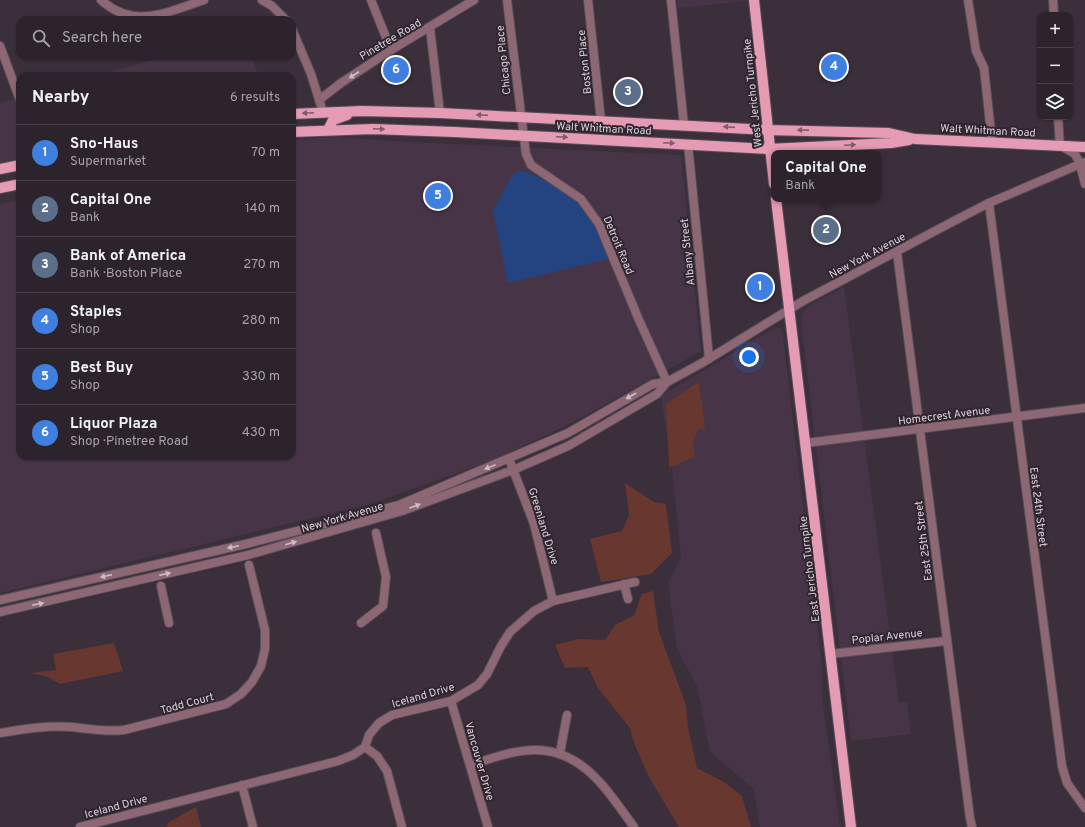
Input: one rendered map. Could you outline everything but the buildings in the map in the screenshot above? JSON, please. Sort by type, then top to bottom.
[{"type":"main road","name":"West Jericho Turnpike","points":[[754,0],[771,163]]},
{"type":"main road","name":"Walt Whitman Road","points":[[296,114],[323,112],[440,113],[767,130],[889,133],[915,139],[1085,148]]},
{"type":"main road","points":[[296,127],[320,124],[323,120],[323,112]]},
{"type":"main road","points":[[325,130],[335,119],[362,112]]},
{"type":"main road","name":"Walt Whitman Road","points":[[296,132],[373,129],[523,135],[769,149],[891,143],[915,139]]},
{"type":"main road","name":"Walt Whitman Road","points":[[1060,146],[1085,144]]},
{"type":"main road","points":[[0,169],[16,166]]},
{"type":"main road","points":[[0,188],[16,185]]},
{"type":"main road","points":[[776,202],[790,309]]},
{"type":"main road","name":"East Jericho Turnpike","points":[[790,309],[851,827]]},
{"type":"street","points":[[101,0],[109,8],[122,14],[135,16]]},
{"type":"street","points":[[147,16],[163,13],[204,0]]},
{"type":"street","points":[[262,0],[272,6],[282,16]]},
{"type":"street","points":[[371,0],[391,50]]},
{"type":"street","name":"Pinetree Road","points":[[319,100],[341,83],[391,50],[430,28],[474,0]]},
{"type":"street","name":"Chicago Place","points":[[507,0],[521,117]]},
{"type":"street","name":"Boston Place","points":[[588,0],[601,121]]},
{"type":"street","points":[[671,0],[684,125]]},
{"type":"street","points":[[968,0],[976,51],[984,68],[990,112],[992,142]]},
{"type":"street","points":[[1053,0],[1054,12]]},
{"type":"street","points":[[430,28],[440,113]]},
{"type":"street","points":[[296,38],[311,74],[323,112]]},
{"type":"street","points":[[0,46],[16,89]]},
{"type":"street","name":"Detroit Road","points":[[521,117],[526,154],[531,165],[581,199],[599,224],[638,320],[667,382]]},
{"type":"street","points":[[1058,120],[1060,146],[1074,154],[1083,163],[1085,184]]},
{"type":"street","name":"Albany Street","points":[[688,144],[709,358]]},
{"type":"street","name":"New York Avenue","points":[[0,612],[248,555],[402,511],[513,470],[568,446],[657,394],[667,382],[790,309],[989,203],[1083,163]]},
{"type":"street","name":"East 24th Street","points":[[989,203],[1062,766],[1067,783],[1085,808]]},
{"type":"street","name":"East 25th Street","points":[[897,252],[946,641],[972,827]]},
{"type":"street","name":"New York Avenue","points":[[0,600],[246,544],[399,505],[568,433],[653,384],[667,382]]},
{"type":"street","name":"Homecrest Avenue","points":[[806,443],[1085,408]]},
{"type":"street","name":"Greenland Drive","points":[[509,459],[534,524],[553,601]]},
{"type":"street","points":[[361,623],[384,606],[386,577],[376,533]]},
{"type":"street","name":"Todd Court","points":[[0,733],[31,728],[53,727],[108,732],[124,730],[213,709],[226,704],[252,682],[261,666],[265,649],[265,630],[249,565]]},
{"type":"street","name":"Iceland Drive","points":[[80,827],[104,824],[242,785],[338,761],[353,755],[365,747],[370,734],[379,723],[392,715],[451,701],[478,685],[488,674],[501,646],[510,632],[534,611],[553,601],[635,582]]},
{"type":"street","points":[[624,584],[628,599]]},
{"type":"street","points":[[161,586],[169,623]]},
{"type":"street","name":"Poplar Avenue","points":[[830,654],[946,641]]},
{"type":"street","name":"Vancouver Drive","points":[[451,701],[488,827]]},
{"type":"street","points":[[560,753],[568,714]]},
{"type":"street","points":[[365,747],[377,756],[387,771],[402,827]]},
{"type":"street","points":[[470,765],[517,752],[535,750],[560,753],[577,762],[592,774],[604,786],[634,827]]},
{"type":"street","points":[[242,785],[253,827]]},
{"type":"shaded area","points":[[677,0],[746,0],[746,1],[678,8]]},
{"type":"shaded area","points":[[153,60],[253,60],[257,72],[110,72]]},
{"type":"shaded area","points":[[16,98],[16,160],[0,164],[0,103]]},
{"type":"shaded area","points":[[337,137],[409,142],[681,155],[701,351],[568,425],[486,463],[367,505],[0,593],[0,204],[16,200],[16,460],[296,460],[296,140]]},
{"type":"shaded area","points":[[844,287],[899,703],[907,702],[911,734],[851,741],[801,322],[803,313],[808,306]]},
{"type":"shaded area","points":[[776,327],[781,329],[783,336],[822,666],[823,704],[840,827],[760,827],[754,789],[710,752],[697,686],[677,649],[668,582],[681,557],[672,469],[661,396]]},
{"type":"shaded area","points":[[699,382],[705,428],[698,430],[693,441],[695,456],[669,468],[666,404]]},
{"type":"shaded area","points":[[625,483],[654,502],[666,504],[672,553],[651,574],[601,582],[590,539],[622,531],[629,515]]},
{"type":"shaded area","points":[[653,591],[659,632],[686,705],[688,728],[697,768],[724,782],[742,796],[751,827],[679,827],[650,779],[634,743],[630,728],[598,688],[588,667],[565,668],[555,645],[579,639],[605,640],[615,625],[634,615],[642,594]]},
{"type":"shaded area","points":[[114,643],[123,671],[60,684],[48,677],[31,673],[56,670],[53,654]]},
{"type":"shaded area","points":[[196,807],[201,827],[166,827],[169,822]]},
{"type":"water","points":[[519,171],[532,174],[559,188],[579,204],[586,212],[598,232],[608,259],[508,283],[493,211],[512,175]]},
{"type":"place","name":"Staples","points":[[834,67]]},
{"type":"place","name":"Liquor Plaza","points":[[396,70]]},
{"type":"place","name":"Bank of America","points":[[628,92]]},
{"type":"place","name":"Best Buy","points":[[438,196]]},
{"type":"place","name":"Capital One","points":[[826,230]]},
{"type":"place","name":"Sno-Haus","points":[[760,287]]}]
